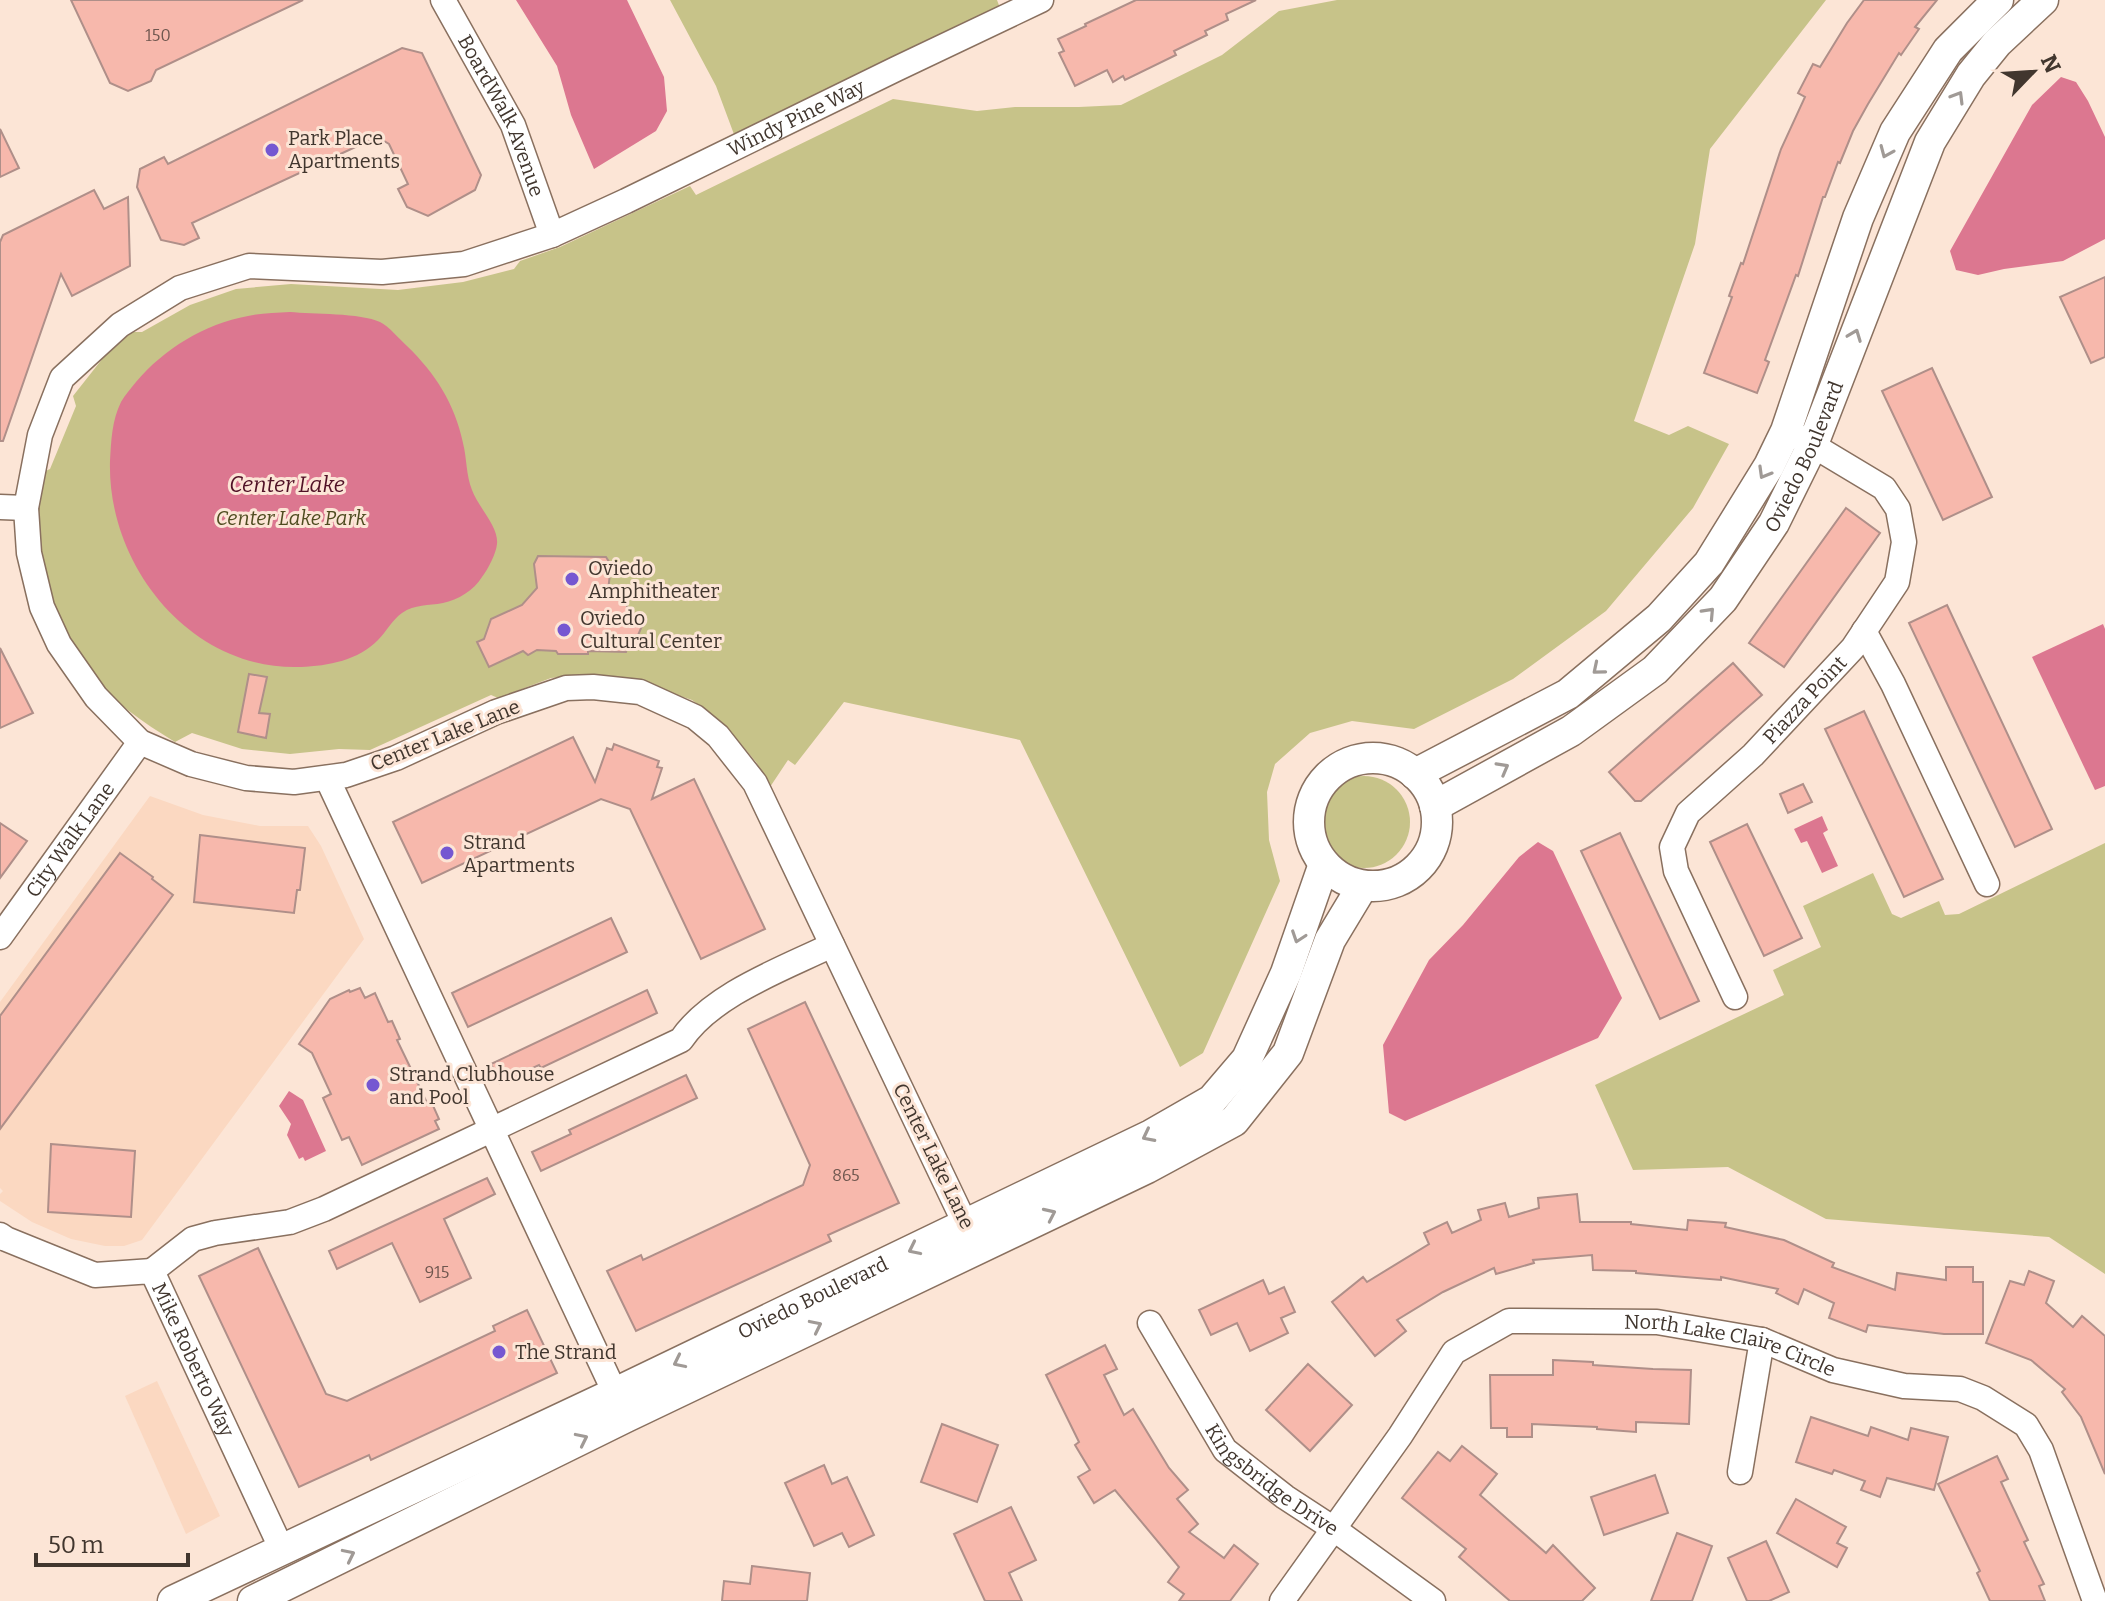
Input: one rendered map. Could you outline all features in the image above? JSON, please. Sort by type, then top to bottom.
[{"type":"street","name":"BoardWalk Avenue","points":[[443,0],[513,125],[552,235]]},
{"type":"street","name":"Windy Pine Way","points":[[552,235],[626,201],[1013,6],[1041,0]]},
{"type":"street","name":"Oviedo Boulevard","points":[[1415,774],[1568,694],[1659,618],[1709,563],[1769,466],[1786,431],[1858,218],[1895,132],[1948,50],[1998,0]]},
{"type":"street","name":"Oviedo Boulevard","points":[[1435,806],[1571,731],[1655,670],[1723,599],[1774,523],[1813,444],[1930,142],[1971,75],[1997,43],[2043,0]]},
{"type":"street","name":"Center Lake Lane","points":[[552,235],[464,264],[382,272],[249,266],[180,288],[120,325],[62,378],[40,435],[26,508],[29,553],[42,607],[59,644],[96,697],[140,742],[191,764],[246,778],[294,782],[346,775],[396,758],[496,712],[566,688],[593,687],[640,692],[695,717],[718,736],[755,783],[973,1235]]},
{"type":"street","name":"Piazza Point","points":[[1735,997],[1676,871],[1672,847],[1688,813],[1753,755],[1853,648],[1897,582],[1904,542],[1898,509],[1884,488],[1786,431]]},
{"type":"street","points":[[0,507],[26,508]]},
{"type":"street","points":[[1864,631],[1893,684],[1987,884]]},
{"type":"street","name":"City Walk Lane","points":[[0,937],[140,742]]},
{"type":"street","points":[[1369,757],[1396,761],[1419,776],[1434,799],[1435,806],[1438,826],[1431,852],[1413,873],[1389,886],[1362,887],[1337,877],[1318,858],[1308,832],[1310,805],[1322,781],[1343,764],[1369,757]]},
{"type":"street","points":[[327,778],[621,1405]]},
{"type":"street","name":"Oviedo Boulevard","points":[[173,1601],[282,1550],[621,1405],[973,1235],[1212,1100],[1247,1059],[1286,973],[1324,864]]},
{"type":"street","name":"Oviedo Boulevard","points":[[973,1235],[1147,1168],[1234,1121],[1288,1053],[1330,940],[1362,887]]},
{"type":"street","points":[[152,1271],[193,1239],[290,1222],[324,1209],[681,1040],[690,1027],[719,1003],[832,945]]},
{"type":"street","name":"Mike Roberto Way","points":[[0,1235],[95,1275],[152,1271],[282,1550]]},
{"type":"street","name":"North Lake Claire Circle","points":[[1282,1601],[1400,1436],[1454,1352],[1509,1321],[1657,1322],[1762,1340],[1833,1370],[1904,1386],[1960,1389],[1983,1398],[2026,1425],[2041,1450],[2095,1601]]},
{"type":"street","name":"Kingsbridge Drive","points":[[1150,1323],[1225,1450],[1285,1497],[1433,1601]]},
{"type":"street","points":[[1740,1472],[1762,1340]]},
{"type":"street","name":"Oviedo Boulevard","points":[[253,1601],[296,1581],[621,1405]]},
{"type":"street","points":[[282,1550],[296,1581]]},
{"type":"shaded area","points":[[150,796],[203,815],[260,826],[308,826],[321,846],[364,939],[142,1240],[124,1246],[105,1246],[71,1239],[32,1222],[0,1201],[3,1191],[0,1188],[0,1002]]},
{"type":"shaded area","points":[[157,1381],[220,1516],[186,1534],[125,1396]]},
{"type":"green space","points":[[670,0],[997,0],[1000,8],[735,137],[716,86]]},
{"type":"green space","name":"Center Lake Park","points":[[1337,0],[1826,0],[1710,149],[1695,244],[1634,421],[1669,435],[1688,426],[1729,444],[1693,508],[1606,611],[1513,679],[1414,729],[1352,721],[1310,733],[1275,764],[1267,792],[1269,840],[1280,881],[1203,1053],[1180,1067],[1020,740],[844,702],[795,765],[788,760],[770,787],[756,762],[724,724],[692,700],[631,679],[590,674],[551,678],[498,698],[491,695],[370,750],[339,749],[290,754],[242,749],[192,733],[175,742],[129,711],[104,688],[67,634],[46,572],[39,506],[41,473],[50,469],[76,406],[73,396],[103,358],[132,332],[142,332],[190,305],[236,289],[291,284],[398,290],[463,282],[514,269],[520,261],[560,247],[690,186],[696,195],[893,99],[977,111],[1015,107],[1121,105],[1222,55],[1279,11]]},
{"type":"green space","points":[[1364,776],[1382,779],[1397,789],[1407,804],[1410,822],[1407,840],[1397,855],[1382,865],[1364,868],[1346,865],[1331,855],[1321,840],[1318,822],[1321,804],[1331,789],[1346,779]]},
{"type":"green space","points":[[2105,843],[2105,1274],[2049,1237],[1826,1219],[1728,1167],[1633,1170],[1595,1085],[1784,995],[1773,970],[1821,947],[1803,906],[1873,873],[1892,914],[1901,918],[1939,901],[1945,915],[1959,914]]},
{"type":"water","points":[[516,0],[627,0],[664,77],[667,111],[656,131],[594,169],[571,115],[557,66]]},
{"type":"water","points":[[2061,77],[2076,82],[2105,137],[2105,239],[2063,261],[1978,275],[1956,270],[1950,251],[2032,105]]},
{"type":"water","name":"Center Lake","points":[[290,312],[372,319],[390,330],[417,356],[435,378],[455,415],[470,484],[497,537],[493,557],[484,574],[465,594],[449,602],[407,610],[362,653],[332,663],[301,667],[261,664],[224,651],[191,631],[163,605],[140,573],[123,538],[113,500],[110,461],[114,423],[121,402],[159,359],[186,340],[216,325],[253,315]]},
{"type":"water","points":[[2103,624],[2105,786],[2095,790],[2032,657]]},
{"type":"water","points":[[1822,816],[1828,830],[1823,833],[1838,866],[1822,873],[1807,841],[1801,843],[1794,829]]},
{"type":"water","points":[[1538,842],[1553,851],[1622,998],[1598,1038],[1405,1121],[1389,1113],[1383,1045],[1429,960],[1463,925],[1519,857]]},
{"type":"water","points":[[289,1091],[303,1100],[326,1151],[305,1161],[303,1157],[299,1159],[287,1135],[291,1124],[279,1106]]},
{"type":"building","points":[[71,0],[303,0],[156,70],[151,81],[128,91],[110,83]]},
{"type":"building","points":[[1136,0],[1256,0],[1226,14],[1228,20],[1205,31],[1207,35],[1174,51],[1176,55],[1125,80],[1123,76],[1113,82],[1107,70],[1075,86],[1059,53],[1064,51],[1058,39]]},
{"type":"building","points":[[1864,0],[1937,0],[1915,27],[1919,29],[1901,55],[1899,53],[1838,162],[1765,360],[1769,362],[1757,393],[1704,373],[1781,149],[1805,97],[1798,93],[1813,64],[1820,67]]},
{"type":"building","name":"Park Place Apartments","points":[[402,48],[422,53],[481,175],[475,190],[428,216],[407,207],[398,189],[408,184],[389,144],[377,137],[192,223],[199,238],[184,245],[161,240],[137,187],[140,169],[164,157],[168,164]]},
{"type":"building","points":[[0,129],[19,168],[0,177]]},
{"type":"building","points":[[94,190],[104,209],[128,197],[130,266],[72,296],[61,274],[3,441],[0,441],[0,242],[3,235]]},
{"type":"building","points":[[2105,277],[2105,357],[2091,363],[2060,297]]},
{"type":"building","points":[[1932,368],[1992,497],[1943,520],[1882,391]]},
{"type":"building","points":[[1846,508],[1880,533],[1784,667],[1749,643]]},
{"type":"building","name":"Oviedo Cultural Center","points":[[538,556],[606,557],[611,565],[608,591],[627,590],[627,619],[642,626],[633,647],[628,645],[626,652],[588,651],[588,654],[537,650],[528,655],[523,651],[489,667],[477,642],[484,639],[491,619],[522,605],[537,588],[534,564]]},
{"type":"building","points":[[1947,605],[2052,829],[2015,847],[1909,623]]},
{"type":"building","points":[[0,648],[33,713],[0,728]]},
{"type":"building","points":[[1733,663],[1762,695],[1641,801],[1635,801],[1609,772]]},
{"type":"building","points":[[249,674],[267,677],[259,713],[270,714],[266,738],[238,732]]},
{"type":"building","points":[[1864,711],[1943,879],[1904,897],[1825,729]]},
{"type":"building","name":"Strand Apartments","points":[[573,737],[595,782],[607,748],[612,750],[614,744],[659,761],[657,767],[662,768],[652,799],[694,779],[765,929],[701,959],[630,809],[601,799],[422,883],[393,822]]},
{"type":"building","points":[[1803,784],[1812,802],[1788,813],[1780,794]]},
{"type":"building","points":[[0,823],[27,841],[0,878]]},
{"type":"building","points":[[1747,824],[1802,938],[1764,956],[1710,842]]},
{"type":"building","points":[[1620,833],[1699,1001],[1660,1019],[1581,851]]},
{"type":"building","points":[[200,835],[305,848],[294,913],[194,902]]},
{"type":"building","points":[[120,853],[173,895],[0,1129],[0,1016]]},
{"type":"building","points":[[611,918],[627,952],[468,1027],[452,993]]},
{"type":"building","name":"Strand Clubhouse and Pool","points":[[360,988],[365,998],[375,993],[388,1022],[392,1021],[400,1039],[397,1040],[427,1103],[431,1101],[439,1119],[435,1121],[439,1129],[362,1165],[349,1137],[342,1140],[323,1098],[331,1094],[312,1053],[299,1044],[330,999]]},
{"type":"building","points":[[647,990],[657,1013],[541,1068],[539,1065],[500,1083],[491,1064]]},
{"type":"building","name":"The Strand","points":[[805,1002],[899,1203],[828,1235],[831,1241],[636,1331],[607,1271],[641,1255],[643,1260],[803,1185],[810,1165],[748,1029]]},
{"type":"building","points":[[686,1075],[697,1098],[541,1171],[532,1152],[571,1134],[569,1130]]},
{"type":"building","points":[[51,1144],[135,1151],[131,1217],[48,1212]]},
{"type":"building","points":[[487,1178],[495,1194],[444,1219],[471,1278],[420,1302],[392,1243],[337,1269],[329,1251]]},
{"type":"building","points":[[1577,1194],[1580,1222],[1631,1222],[1687,1230],[1688,1220],[1726,1223],[1725,1227],[1784,1240],[1834,1263],[1832,1267],[1895,1290],[1897,1273],[1946,1280],[1946,1267],[1973,1267],[1973,1282],[1983,1282],[1983,1334],[1944,1334],[1868,1325],[1866,1332],[1829,1318],[1834,1303],[1804,1289],[1798,1304],[1776,1293],[1778,1289],[1721,1277],[1721,1280],[1593,1270],[1592,1255],[1533,1260],[1534,1263],[1496,1274],[1494,1268],[1443,1292],[1397,1320],[1406,1331],[1375,1356],[1332,1302],[1363,1277],[1367,1282],[1429,1244],[1424,1233],[1447,1222],[1452,1233],[1481,1220],[1478,1210],[1505,1203],[1509,1217],[1539,1208],[1538,1198]]},
{"type":"building","name":"The Strand","points":[[258,1248],[326,1394],[347,1401],[495,1331],[493,1326],[527,1310],[557,1373],[371,1460],[369,1455],[299,1487],[199,1276]]},
{"type":"building","points":[[2029,1271],[2054,1281],[2046,1303],[2073,1327],[2082,1316],[2105,1336],[2105,1474],[2081,1417],[2062,1392],[2065,1389],[2031,1360],[1986,1343],[2010,1281],[2024,1285]]},
{"type":"building","points":[[1263,1280],[1269,1294],[1284,1287],[1295,1312],[1281,1318],[1288,1333],[1250,1351],[1237,1323],[1211,1335],[1199,1310]]},
{"type":"building","points":[[1105,1345],[1117,1369],[1104,1375],[1124,1415],[1133,1409],[1169,1468],[1188,1490],[1177,1499],[1198,1524],[1189,1532],[1224,1558],[1234,1545],[1258,1564],[1230,1601],[1179,1601],[1184,1594],[1168,1582],[1179,1567],[1115,1490],[1094,1503],[1078,1477],[1090,1470],[1075,1445],[1079,1442],[1046,1375]]},
{"type":"building","points":[[1553,1360],[1691,1370],[1689,1424],[1636,1422],[1636,1432],[1532,1424],[1532,1437],[1507,1437],[1507,1428],[1491,1428],[1490,1375],[1553,1375]]},
{"type":"building","points":[[1308,1364],[1352,1405],[1310,1451],[1266,1410]]},
{"type":"building","points":[[1811,1417],[1868,1436],[1871,1427],[1908,1440],[1911,1428],[1948,1437],[1934,1490],[1887,1478],[1880,1497],[1861,1490],[1865,1481],[1796,1462]]},
{"type":"building","points":[[942,1424],[998,1445],[977,1502],[921,1482]]},
{"type":"building","points":[[1462,1446],[1497,1474],[1480,1495],[1546,1553],[1553,1545],[1595,1588],[1582,1601],[1510,1601],[1459,1557],[1466,1549],[1402,1498],[1438,1452],[1450,1461]]},
{"type":"building","points":[[1997,1456],[2008,1479],[2001,1482],[2044,1584],[2039,1586],[2045,1601],[1990,1601],[1977,1573],[1980,1571],[1938,1484]]},
{"type":"building","points":[[824,1465],[832,1484],[847,1477],[874,1535],[849,1547],[842,1533],[814,1546],[785,1483]]},
{"type":"building","points":[[1655,1475],[1668,1513],[1604,1535],[1591,1497]]},
{"type":"building","points":[[1796,1499],[1846,1527],[1837,1543],[1847,1548],[1837,1567],[1777,1533]]},
{"type":"building","points":[[1011,1507],[1036,1560],[1009,1573],[1022,1601],[985,1601],[954,1534]]},
{"type":"building","points":[[1677,1533],[1712,1546],[1692,1601],[1651,1601]]},
{"type":"building","points":[[1766,1541],[1789,1592],[1769,1601],[1747,1601],[1728,1558]]},
{"type":"building","points":[[752,1566],[810,1573],[807,1601],[722,1601],[724,1581],[750,1584]]},
{"type":"place","name":"Park Place Apartments","points":[[272,150]]},
{"type":"place","name":"Oviedo Amphitheater","points":[[572,579]]},
{"type":"place","name":"Oviedo Cultural Center","points":[[564,630]]},
{"type":"place","name":"Strand Apartments","points":[[447,853]]},
{"type":"place","name":"Strand Clubhouse and Pool","points":[[373,1085]]},
{"type":"place","name":"The Strand","points":[[499,1352]]}]
